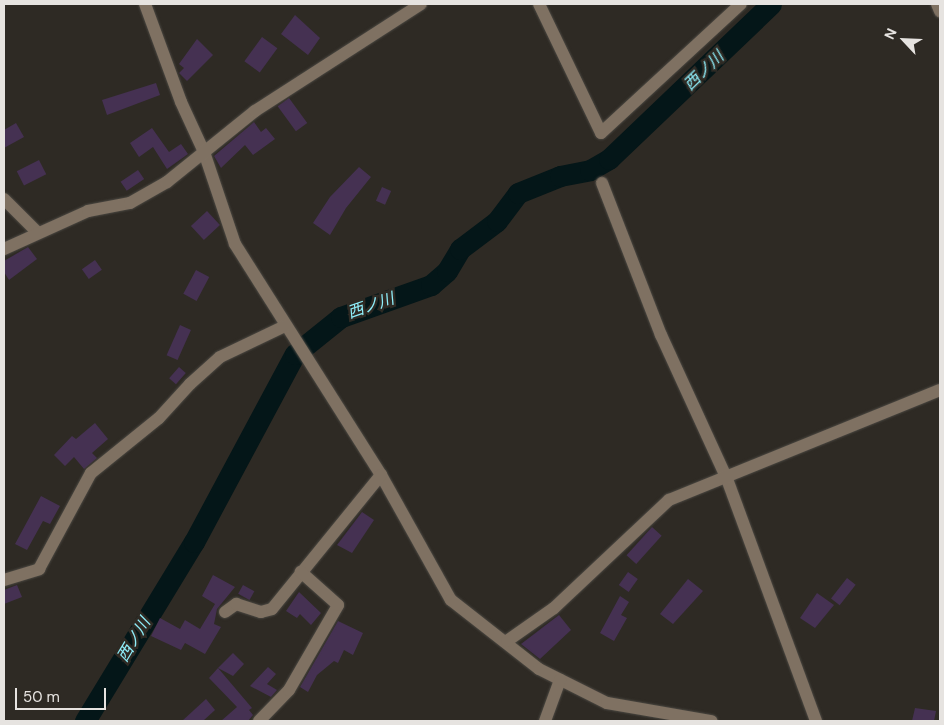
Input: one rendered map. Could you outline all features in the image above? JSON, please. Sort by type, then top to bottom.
[{"type":"street","points":[[145,4],[181,102],[204,152],[235,244],[285,326],[381,475],[451,600],[507,641],[527,661],[607,704],[711,721]]},
{"type":"street","points":[[4,249],[36,231],[88,210],[130,203],[167,182],[290,87],[421,4]]},
{"type":"street","points":[[539,4],[601,133],[737,5]]},
{"type":"street","points":[[937,4],[940,11]]},
{"type":"street","points":[[602,183],[661,335],[726,480],[816,721]]},
{"type":"street","points":[[4,199],[36,231]]},
{"type":"street","points":[[4,580],[39,569],[92,473],[159,418],[190,384],[220,357],[285,326]]},
{"type":"street","points":[[507,641],[531,627],[584,581],[655,510],[670,500],[726,480],[940,390]]},
{"type":"street","points":[[225,612],[236,604],[261,612],[272,609],[381,475]]},
{"type":"street","points":[[259,721],[289,690],[338,605],[301,572]]},
{"type":"street","points":[[545,721],[560,680]]},
{"type":"building","points":[[295,15],[320,38],[308,55],[281,34]]},
{"type":"building","points":[[262,37],[277,48],[260,72],[244,61]]},
{"type":"building","points":[[197,39],[213,55],[187,81],[179,73],[184,68],[179,64]]},
{"type":"building","points":[[156,83],[160,95],[107,115],[102,100]]},
{"type":"building","points":[[289,98],[307,123],[296,131],[278,106]]},
{"type":"building","points":[[254,122],[261,132],[266,128],[275,139],[253,155],[245,145],[221,168],[214,156]]},
{"type":"building","points":[[16,123],[24,137],[4,148],[4,130]]},
{"type":"building","points":[[152,128],[169,152],[181,144],[188,154],[167,169],[153,147],[139,157],[130,143]]},
{"type":"building","points":[[39,160],[46,174],[24,186],[17,171]]},
{"type":"building","points":[[359,167],[371,177],[346,208],[330,235],[313,223],[330,197]]},
{"type":"building","points":[[138,170],[144,179],[127,191],[121,182]]},
{"type":"building","points":[[382,187],[391,191],[385,205],[376,201]]},
{"type":"building","points":[[207,211],[220,225],[204,240],[191,226]]},
{"type":"building","points":[[28,247],[37,259],[9,280],[4,272],[4,261]]},
{"type":"building","points":[[95,260],[102,270],[89,279],[82,269]]},
{"type":"building","points":[[196,270],[209,277],[197,301],[183,294]]},
{"type":"building","points":[[180,325],[191,330],[178,360],[167,355]]},
{"type":"building","points":[[179,367],[186,373],[176,384],[169,378]]},
{"type":"building","points":[[95,423],[108,439],[92,453],[97,458],[84,469],[74,457],[65,466],[54,455],[72,436],[76,439]]},
{"type":"building","points":[[41,496],[60,506],[50,524],[43,521],[27,550],[15,544]]},
{"type":"building","points":[[362,512],[374,520],[352,553],[337,545]]},
{"type":"building","points":[[652,527],[662,536],[636,564],[627,555]]},
{"type":"building","points":[[628,572],[638,579],[629,592],[619,585]]},
{"type":"building","points":[[213,575],[235,587],[217,609],[214,624],[221,627],[205,654],[185,643],[181,650],[151,636],[160,618],[180,629],[185,620],[200,629],[215,604],[202,596]]},
{"type":"building","points":[[847,578],[856,585],[840,605],[831,598]]},
{"type":"building","points":[[688,579],[703,591],[673,624],[660,614]]},
{"type":"building","points":[[17,585],[22,597],[4,604],[4,590]]},
{"type":"building","points":[[243,585],[254,591],[250,600],[238,594]]},
{"type":"building","points":[[299,592],[321,613],[311,625],[300,614],[297,618],[286,611]]},
{"type":"building","points":[[817,593],[834,605],[815,628],[800,618]]},
{"type":"building","points":[[620,596],[629,602],[621,615],[627,618],[614,641],[600,633]]},
{"type":"building","points":[[559,615],[571,630],[540,659],[521,644]]},
{"type":"building","points":[[338,621],[363,633],[353,655],[344,650],[338,663],[334,661],[317,675],[308,692],[300,687]]},
{"type":"building","points":[[233,653],[244,664],[233,676],[218,668]]},
{"type":"building","points":[[268,667],[276,674],[267,684],[277,690],[271,697],[250,686]]},
{"type":"building","points":[[218,668],[252,708],[249,710],[253,715],[248,721],[221,721],[237,707],[209,678]]},
{"type":"building","points":[[206,699],[215,710],[203,721],[182,721]]},
{"type":"building","points":[[915,708],[936,711],[934,721],[912,721]]},
{"type":"waterway","name":"西ノ川","points":[[85,721],[194,542],[295,354],[341,317],[431,285],[447,271],[460,249],[497,221],[518,193],[560,176],[590,170],[609,159],[771,4]]}]
